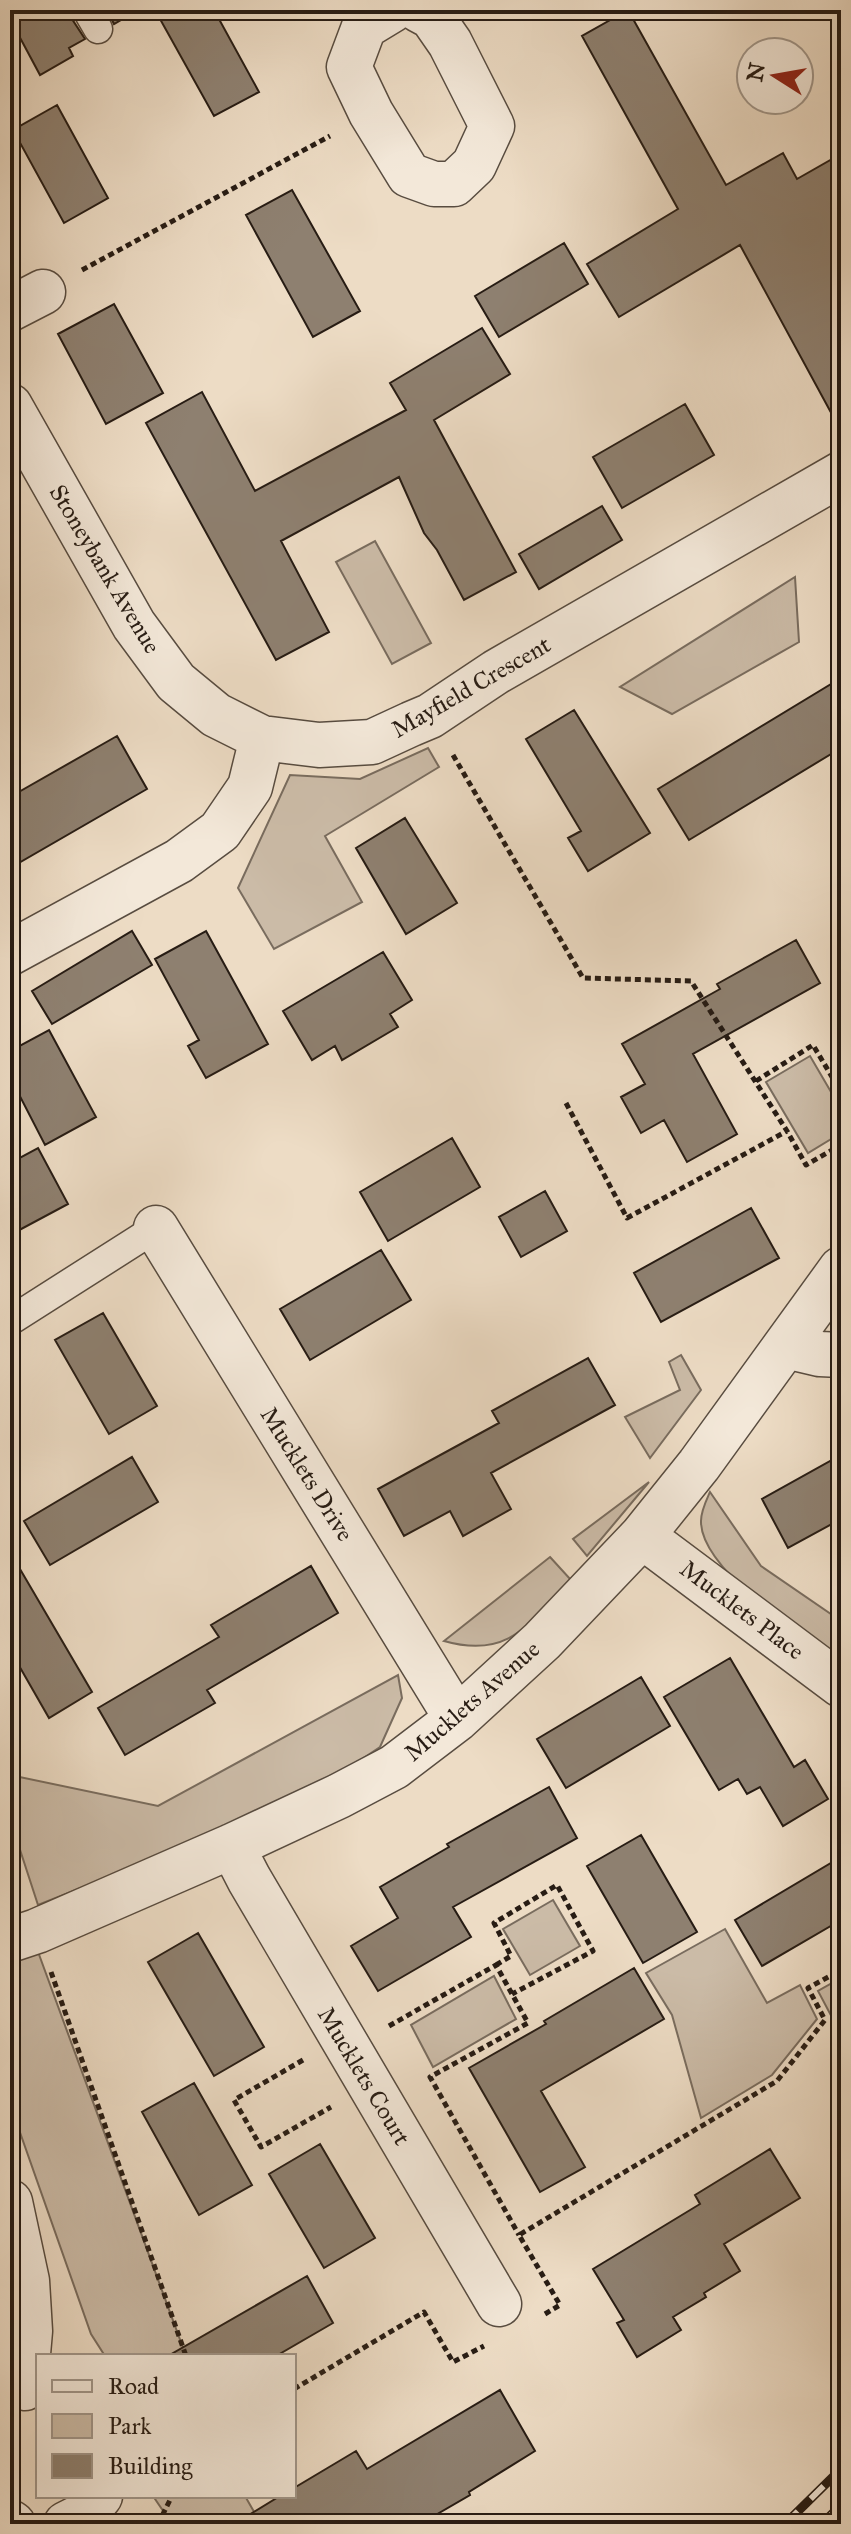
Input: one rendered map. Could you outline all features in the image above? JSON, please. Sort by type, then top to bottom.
[{"type":"street","points":[[395,10],[432,17],[450,43],[492,126],[474,165],[454,184],[434,184],[409,175],[371,113],[349,67],[364,27],[395,10]]},
{"type":"street","name":"Stoneybank Avenue","points":[[10,406],[134,625],[176,682],[216,715],[262,738]]},
{"type":"street","name":"Mayfield Crescent","points":[[262,738],[319,745],[372,742],[430,716],[496,672],[841,474]]},
{"type":"street","points":[[10,953],[179,861],[220,831],[250,787],[262,738]]},
{"type":"street","name":"Mucklets Drive","points":[[156,1228],[457,1719]]},
{"type":"street","name":"Mucklets Avenue","points":[[23,1935],[232,1846],[394,1767],[457,1719],[542,1641],[642,1536],[699,1465],[841,1269]]},
{"type":"street","points":[[786,1346],[820,1354],[841,1355]]},
{"type":"street","name":"Mucklets Place","points":[[642,1536],[841,1685]]},
{"type":"street","name":"Mucklets Court","points":[[232,1846],[354,2057],[495,2323]]},
{"type":"street","points":[[10,2202],[27,2281],[30,2331],[24,2389]]},
{"type":"lane","points":[[10,1321],[156,1228]]},
{"type":"path","points":[[26,301],[371,113]]},
{"type":"path","points":[[430,716],[583,978],[691,981],[806,1165],[841,1145]]},
{"type":"path","points":[[756,1081],[813,1045],[841,1092]]},
{"type":"path","points":[[566,1103],[627,1218],[787,1131]]},
{"type":"path","points":[[354,2057],[234,2100],[261,2147],[354,2057],[511,1956],[494,1923],[557,1885],[593,1951],[512,1994]]},
{"type":"path","points":[[23,1935],[185,2354]]},
{"type":"path","points":[[496,1965],[528,2023],[430,2077],[560,2305],[541,2316]]},
{"type":"path","points":[[519,2235],[777,2081],[825,2020],[808,1988],[841,1970]]},
{"type":"path","points":[[296,2388],[424,2312],[453,2362],[495,2323]]},
{"type":"path","points":[[158,2524],[171,2498]]},
{"type":"green space","points":[[375,541],[431,643],[392,664],[336,562]]},
{"type":"green space","points":[[795,577],[799,642],[672,714],[620,687]]},
{"type":"green space","points":[[428,748],[439,767],[325,836],[362,902],[274,949],[238,888],[290,775],[360,779]]},
{"type":"green space","points":[[810,1056],[841,1109],[841,1133],[808,1153],[766,1082]]},
{"type":"green space","points":[[681,1355],[701,1390],[650,1458],[625,1417],[680,1390],[669,1362]]},
{"type":"green space","points":[[649,1482],[587,1556],[573,1539]]},
{"type":"green space","points":[[710,1492],[761,1566],[841,1621],[841,1664],[757,1601],[717,1560],[705,1540],[701,1521]]},
{"type":"green space","points":[[550,1557],[571,1580],[530,1623],[502,1641],[486,1645],[467,1646],[444,1641]]},
{"type":"green space","points":[[398,1675],[402,1698],[380,1747],[341,1773],[207,1838],[38,1905],[10,1819],[10,1775],[158,1806]]},
{"type":"green space","points":[[553,1900],[580,1946],[530,1975],[503,1929]]},
{"type":"green space","points":[[725,1929],[767,2003],[800,1985],[817,2019],[772,2075],[701,2118],[672,2015],[646,1973]]},
{"type":"green space","points":[[37,1949],[185,2354],[104,2354],[91,2334],[10,2104],[10,1962]]},
{"type":"green space","points":[[494,1976],[516,2019],[433,2067],[411,2025]]},
{"type":"green space","points":[[841,1978],[841,2019],[835,2023],[818,1991]]},
{"type":"green space","points":[[154,2498],[246,2498],[261,2524],[172,2524]]},
{"type":"building","points":[[10,10],[70,10],[85,39],[69,48],[73,56],[40,75],[10,19]]},
{"type":"building","points":[[107,10],[138,10],[114,24]]},
{"type":"building","points":[[155,10],[214,10],[259,92],[214,116]]},
{"type":"building","points":[[628,10],[726,185],[783,153],[797,179],[841,154],[841,431],[740,245],[619,317],[587,264],[678,209],[582,36]]},
{"type":"building","points":[[57,105],[108,198],[64,223],[13,130]]},
{"type":"building","points":[[292,190],[360,311],[313,337],[246,215]]},
{"type":"building","points":[[564,243],[588,284],[499,337],[475,296]]},
{"type":"building","points":[[114,304],[163,393],[106,424],[58,334]]},
{"type":"building","points":[[482,328],[510,374],[434,420],[516,572],[464,600],[437,550],[424,533],[399,477],[281,541],[329,632],[276,660],[146,423],[202,392],[255,491],[406,410],[390,383]]},
{"type":"building","points":[[685,404],[714,455],[622,508],[593,457]]},
{"type":"building","points":[[602,506],[622,540],[539,589],[519,554]]},
{"type":"building","points":[[841,678],[841,748],[689,840],[658,789]]},
{"type":"building","points":[[574,710],[650,833],[588,871],[568,838],[581,831],[526,739]]},
{"type":"building","points":[[117,736],[147,789],[10,868],[10,797]]},
{"type":"building","points":[[405,818],[457,903],[406,934],[356,848]]},
{"type":"building","points":[[132,931],[152,965],[52,1024],[32,991]]},
{"type":"building","points":[[206,931],[268,1044],[206,1078],[188,1046],[199,1040],[155,959]]},
{"type":"building","points":[[796,940],[820,983],[693,1054],[737,1134],[687,1162],[664,1120],[641,1133],[621,1097],[645,1084],[622,1044],[720,989],[717,984]]},
{"type":"building","points":[[383,952],[412,1000],[390,1014],[398,1027],[342,1060],[335,1046],[312,1060],[283,1011]]},
{"type":"building","points":[[49,1030],[96,1117],[45,1145],[10,1077],[10,1051]]},
{"type":"building","points":[[452,1138],[480,1187],[388,1241],[360,1192]]},
{"type":"building","points":[[38,1148],[68,1204],[10,1235],[10,1163]]},
{"type":"building","points":[[545,1191],[567,1231],[521,1257],[499,1217]]},
{"type":"building","points":[[751,1208],[779,1258],[661,1322],[634,1273]]},
{"type":"building","points":[[381,1250],[411,1300],[310,1360],[280,1309]]},
{"type":"building","points":[[103,1313],[157,1406],[109,1434],[55,1340]]},
{"type":"building","points":[[588,1358],[615,1405],[491,1473],[511,1509],[463,1536],[450,1511],[404,1536],[378,1489],[499,1423],[492,1411]]},
{"type":"building","points":[[841,1455],[841,1519],[788,1548],[762,1499]]},
{"type":"building","points":[[132,1457],[158,1502],[50,1565],[24,1521]]},
{"type":"building","points":[[10,1552],[92,1692],[49,1718],[10,1650]]},
{"type":"building","points":[[311,1566],[338,1613],[207,1690],[215,1703],[125,1755],[98,1708],[219,1637],[211,1625]]},
{"type":"building","points":[[730,1658],[794,1767],[805,1760],[828,1799],[783,1826],[760,1787],[747,1794],[738,1779],[719,1790],[664,1697]]},
{"type":"building","points":[[641,1677],[670,1726],[566,1788],[537,1739]]},
{"type":"building","points":[[549,1787],[577,1838],[453,1907],[471,1937],[378,1991],[351,1946],[398,1918],[380,1887],[449,1847],[447,1844]]},
{"type":"building","points":[[641,1835],[697,1932],[643,1963],[587,1866]]},
{"type":"building","points":[[841,1857],[841,1920],[762,1966],[735,1920]]},
{"type":"building","points":[[198,1933],[264,2047],[214,2076],[148,1962]]},
{"type":"building","points":[[634,1968],[664,2019],[541,2091],[585,2167],[540,2192],[469,2068]]},
{"type":"building","points":[[194,2083],[252,2185],[199,2215],[142,2112]]},
{"type":"building","points":[[320,2144],[375,2238],[324,2268],[269,2174]]},
{"type":"building","points":[[770,2149],[800,2198],[724,2244],[740,2271],[673,2317],[681,2330],[637,2357],[617,2323],[624,2320],[593,2269],[700,2204],[695,2195]]},
{"type":"building","points":[[307,2276],[333,2323],[279,2354],[171,2354]]},
{"type":"building","points":[[500,2390],[535,2451],[420,2524],[234,2524],[277,2498],[296,2498],[296,2487],[356,2451],[367,2469]]},
{"type":"railway","points":[[785,2524],[841,2469]]},
{"type":"railway","points":[[822,2524],[841,2505]]}]
